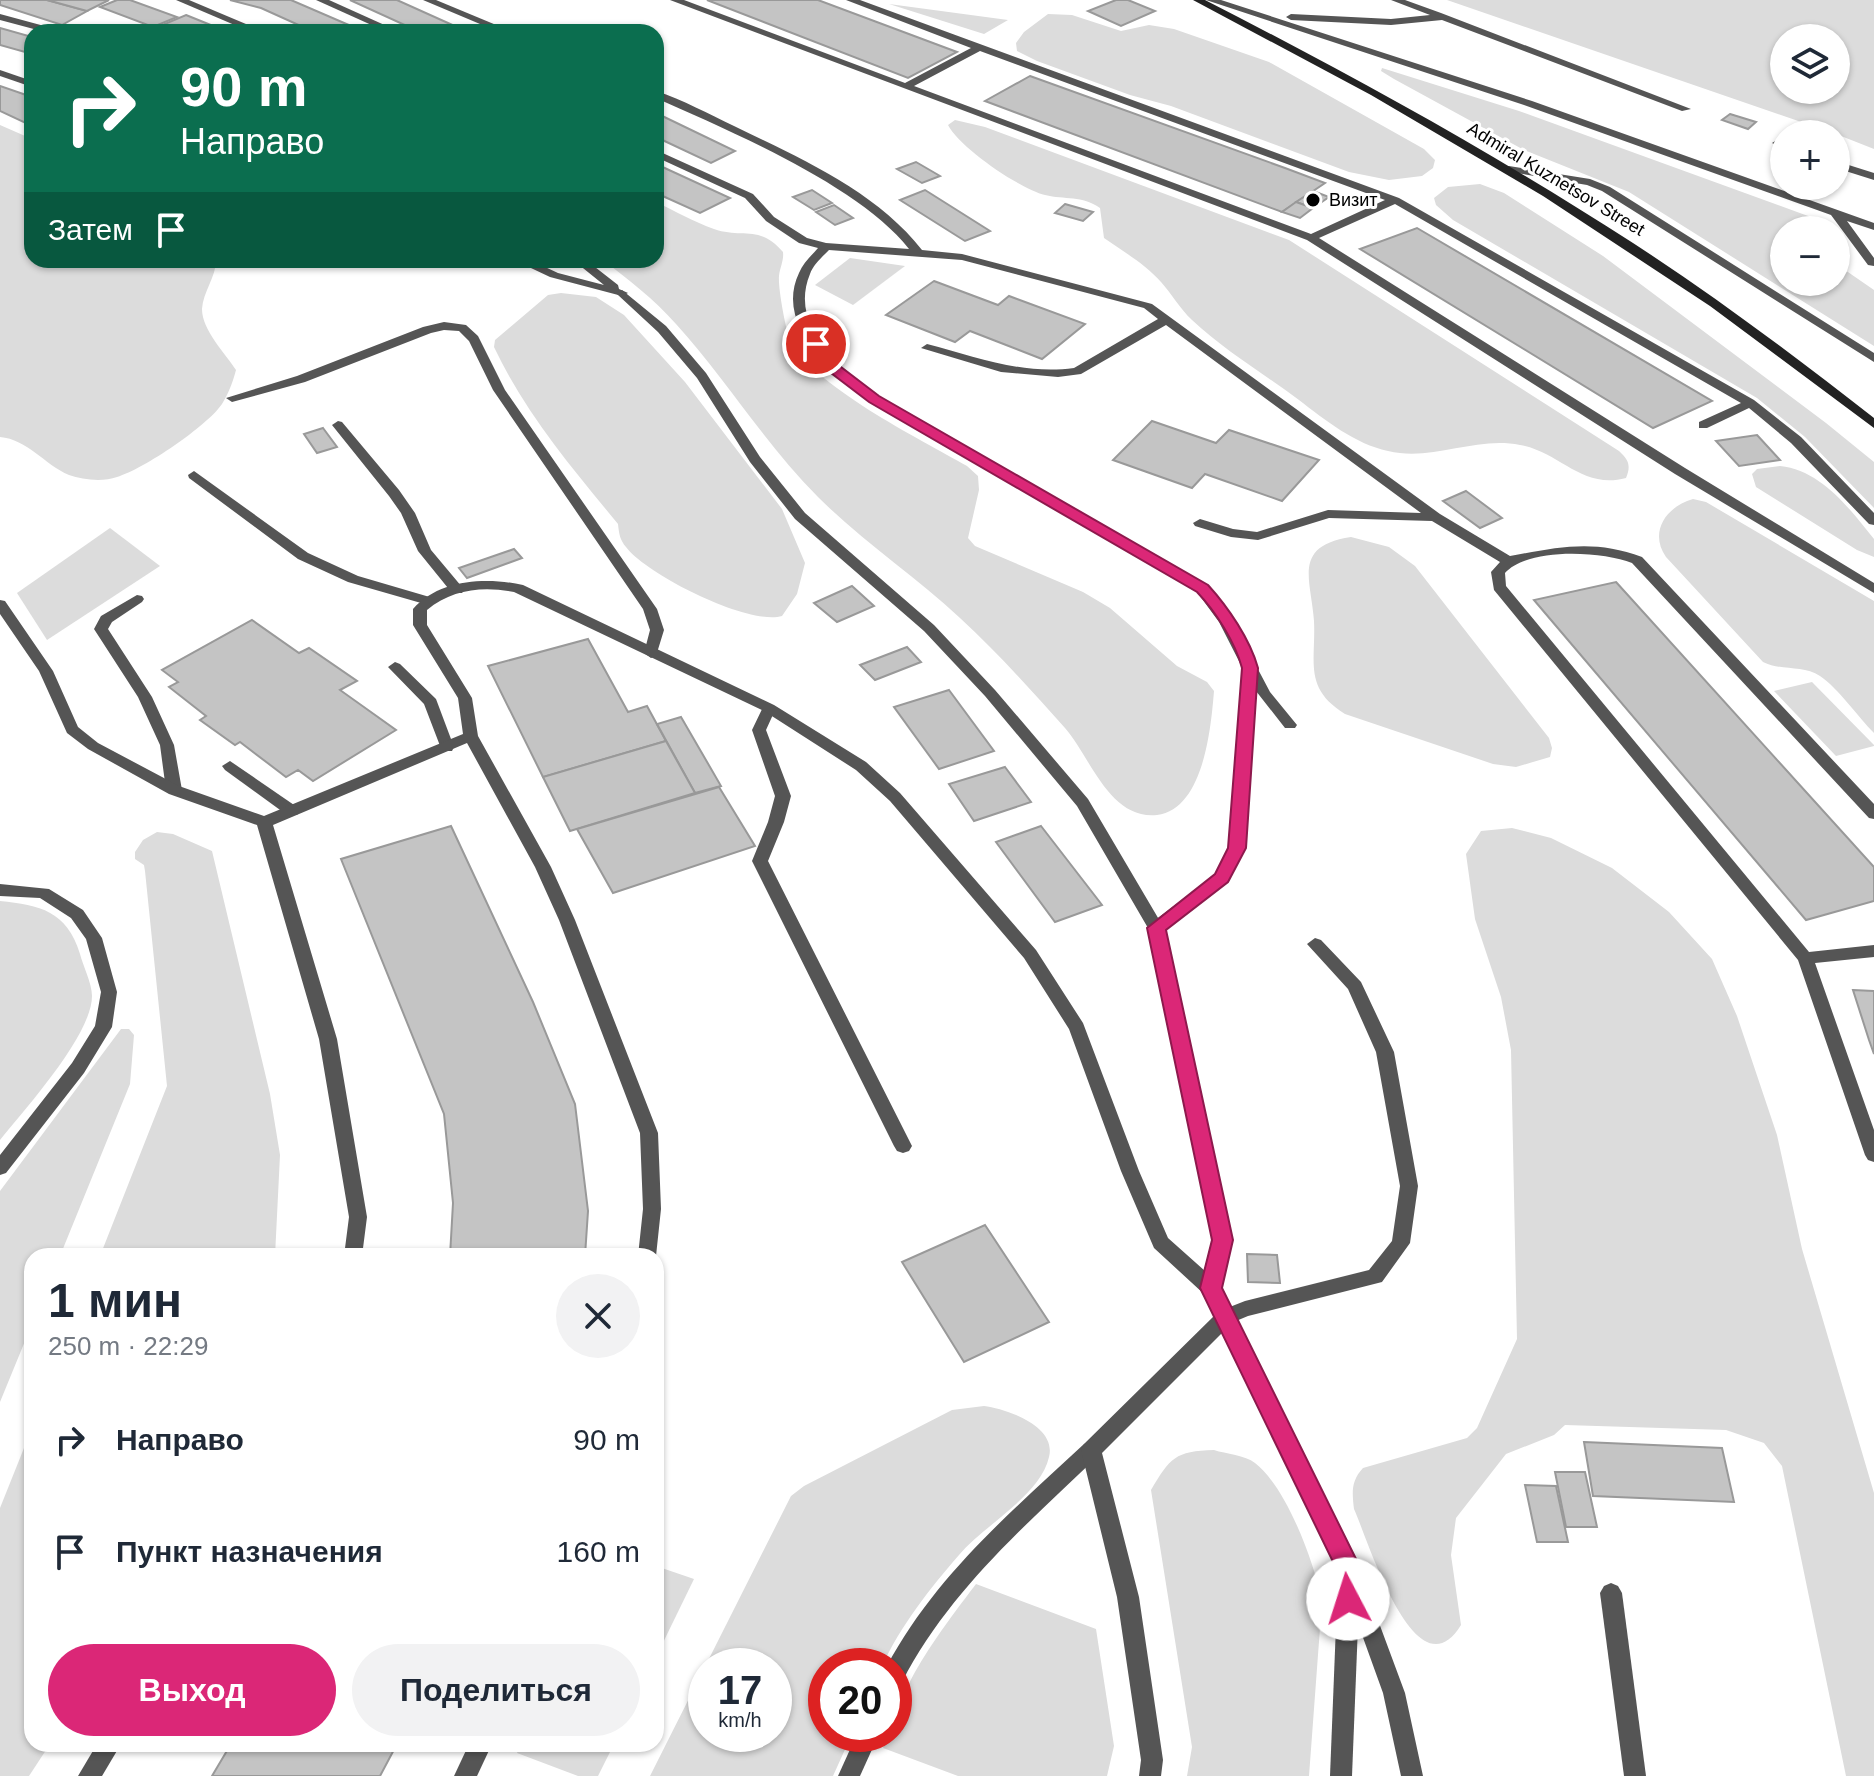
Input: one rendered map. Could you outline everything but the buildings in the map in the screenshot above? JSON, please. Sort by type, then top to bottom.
[{"type":"main road","name":"Admiral Kuznetsov Street","points":[[1198,0],[1509,169],[1635,247],[1874,424]]},
{"type":"street","points":[[181,0],[240,24]]},
{"type":"street","points":[[321,0],[376,24]]},
{"type":"street","points":[[428,0],[488,24]]},
{"type":"street","points":[[675,0],[1311,238],[1670,465],[1874,589]]},
{"type":"street","points":[[851,0],[1395,200],[1750,403],[1796,440],[1874,521]]},
{"type":"street","points":[[1211,0],[1528,103],[1874,227]]},
{"type":"street","points":[[1396,0],[1686,109]]},
{"type":"street","points":[[1257,13],[1362,22],[1443,17]]},
{"type":"street","points":[[0,17],[26,24]]},
{"type":"street","points":[[905,87],[980,47]]},
{"type":"street","points":[[0,73],[24,81]]},
{"type":"street","points":[[664,98],[769,147],[850,195],[904,232],[918,253]]},
{"type":"street","points":[[664,157],[749,196],[787,233],[803,241],[826,246],[962,257],[1148,306],[1435,517],[1508,561]]},
{"type":"street","points":[[1509,169],[1590,182],[1606,189],[1874,358]]},
{"type":"street","points":[[1850,169],[1874,177]]},
{"type":"street","points":[[1311,238],[1395,200]]},
{"type":"street","points":[[1835,213],[1872,263]]},
{"type":"street","points":[[826,246],[803,273],[799,292],[800,315],[816,344],[836,370],[874,399],[1202,589],[1216,603],[1247,657],[1261,693],[1290,725]]},
{"type":"street","points":[[538,268],[622,293]]},
{"type":"street","points":[[589,268],[662,329],[702,376],[755,459],[800,516],[929,628],[1042,752],[1083,803],[1156,928],[1222,1240],[1211,1288]]},
{"type":"street","points":[[927,348],[1012,370],[1064,374],[1077,371],[1165,320]]},
{"type":"street","points":[[232,398],[301,379],[427,330],[444,326],[462,328],[474,339],[499,390],[650,609],[657,630],[651,653]]},
{"type":"street","points":[[1703,425],[1750,403]]},
{"type":"street","points":[[338,425],[401,503],[425,551],[457,590]]},
{"type":"street","points":[[194,475],[303,556],[353,579],[428,601]]},
{"type":"street","points":[[1200,523],[1231,533],[1258,536],[1328,514],[1435,517]]},
{"type":"street","points":[[1874,814],[1637,560],[1621,552],[1586,546],[1508,561],[1498,572],[1499,587],[1805,958],[1874,1155]]},
{"type":"street","points":[[648,1248],[652,1209],[649,1133],[543,867],[471,736],[465,698],[420,625],[420,609],[428,601],[457,590],[497,583],[518,588],[769,708],[848,757],[895,797],[1030,954],[1077,1028],[1130,1171],[1161,1243],[1211,1288],[1349,1569],[1394,1693],[1412,1776]]},
{"type":"street","points":[[137,599],[106,619],[101,629],[145,697],[167,745],[174,790]]},
{"type":"street","points":[[0,604],[46,671],[72,730],[93,746],[174,790],[264,822],[471,736]]},
{"type":"street","points":[[395,667],[431,702],[447,747]]},
{"type":"street","points":[[1156,928],[1222,878],[1237,848],[1250,668]]},
{"type":"street","points":[[769,708],[759,730],[783,796],[760,861],[903,1146]]},
{"type":"street","points":[[230,766],[292,811]]},
{"type":"street","points":[[264,822],[328,1039],[358,1217],[354,1248]]},
{"type":"street","points":[[0,890],[43,893],[77,914],[94,938],[109,992],[103,1027],[78,1068],[0,1168]]},
{"type":"street","points":[[907,1648],[973,1562],[1224,1318],[1245,1309],[1375,1276],[1401,1243],[1409,1186],[1385,1052],[1355,986],[1315,944]]},
{"type":"street","points":[[1805,958],[1874,951]]},
{"type":"street","points":[[1091,1450],[1128,1597],[1152,1760],[1150,1776]]},
{"type":"street","points":[[1341,1776],[1349,1569]]},
{"type":"street","points":[[1611,1593],[1635,1776]]},
{"type":"street","points":[[89,1776],[105,1752]]},
{"type":"street","points":[[465,1776],[477,1752]]},
{"type":"street","points":[[849,1776],[860,1752]]},
{"type":"shaded area","points":[[1447,0],[1874,0],[1874,149],[1850,140],[1850,120],[1795,120]]},
{"type":"shaded area","points":[[889,4],[1008,20],[984,34]]},
{"type":"shaded area","points":[[1048,14],[1072,15],[1121,31],[1149,25],[1174,29],[1269,62],[1424,149],[1435,160],[1433,168],[1422,176],[1389,180],[1349,172],[1171,106],[1130,95],[1017,51],[1016,43],[1024,32]]},
{"type":"shaded area","points":[[1382,68],[1519,111],[1808,216],[1770,216],[1770,281],[1629,192],[1524,150],[1381,71]]},
{"type":"shaded area","points":[[955,120],[985,127],[1289,240],[1619,451],[1628,463],[1626,478],[1596,479],[1520,445],[1487,444],[1404,454],[1376,448],[1352,437],[1204,331],[1155,276],[1104,238],[1100,208],[1080,199],[1045,195],[1006,176],[965,145],[948,125]]},
{"type":"shaded area","points":[[0,125],[24,136],[24,268],[215,268],[202,309],[203,317],[210,333],[236,370],[229,391],[214,413],[158,456],[117,477],[93,480],[69,475],[19,442],[0,437]]},
{"type":"shaded area","points":[[1480,184],[1504,193],[1603,256],[1874,462],[1874,508],[1805,437],[1757,398],[1453,220],[1436,205],[1434,198],[1448,187]]},
{"type":"shaded area","points":[[664,206],[714,229],[758,235],[774,243],[783,252],[779,276],[782,306],[789,337],[800,355],[842,392],[967,466],[978,476],[979,490],[968,538],[975,546],[1083,592],[1110,608],[1177,666],[1207,682],[1214,691],[1202,764],[1185,798],[1173,809],[1157,815],[1140,814],[1113,797],[1065,728],[974,631],[852,529],[799,477],[712,367],[650,298],[613,268],[664,268]]},
{"type":"shaded area","points":[[850,258],[905,266],[853,305],[815,285]]},
{"type":"shaded area","points":[[1850,273],[1874,290],[1874,346],[1794,296],[1850,296]]},
{"type":"shaded area","points":[[561,293],[596,297],[624,315],[685,382],[782,509],[805,563],[797,594],[782,616],[767,617],[724,606],[676,584],[637,558],[622,542],[618,524],[535,417],[506,371],[494,347],[495,340],[548,295]]},
{"type":"shaded area","points":[[1780,466],[1809,475],[1833,493],[1874,539],[1874,557],[1857,550],[1756,487],[1752,474],[1757,469]]},
{"type":"shaded area","points":[[1693,499],[1706,502],[1874,601],[1874,733],[1820,676],[1806,670],[1763,662],[1666,557],[1659,539],[1663,522],[1675,508]]},
{"type":"shaded area","points":[[110,528],[160,566],[47,640],[17,593]]},
{"type":"shaded area","points":[[1351,537],[1389,547],[1415,566],[1549,738],[1552,748],[1550,757],[1516,767],[1493,764],[1345,714],[1332,704],[1317,684],[1314,673],[1314,621],[1309,567],[1320,548],[1332,541]]},
{"type":"shaded area","points":[[1812,682],[1874,746],[1836,756],[1774,691]]},
{"type":"shaded area","points":[[1512,828],[1551,838],[1612,868],[1669,912],[1712,959],[1737,1016],[1777,1135],[1802,1249],[1874,1493],[1874,1776],[1846,1776],[1782,1466],[1764,1443],[1726,1430],[1565,1425],[1554,1435],[1506,1454],[1456,1518],[1451,1555],[1461,1625],[1444,1642],[1427,1642],[1411,1629],[1382,1579],[1354,1509],[1353,1487],[1363,1468],[1467,1438],[1477,1428],[1517,1339],[1511,1050],[1501,997],[1475,919],[1466,854],[1481,831]]},
{"type":"shaded area","points":[[157,832],[173,834],[212,851],[270,1094],[280,1155],[275,1248],[103,1248],[167,1086],[145,871],[144,865],[135,859],[135,852],[143,840]]},
{"type":"shaded area","points":[[0,901],[39,908],[60,919],[74,940],[92,996],[89,1012],[69,1051],[0,1140]]},
{"type":"shaded area","points":[[121,1029],[129,1029],[134,1035],[130,1084],[63,1248],[24,1248],[24,1344],[0,1402],[0,1191]]},
{"type":"shaded area","points":[[984,1406],[1017,1415],[1038,1428],[1049,1446],[1044,1471],[1035,1485],[959,1555],[891,1648],[808,1648],[808,1752],[844,1752],[833,1776],[650,1776],[688,1701],[688,1752],[792,1752],[792,1648],[714,1648],[791,1496],[804,1486],[952,1410]]},
{"type":"shaded area","points":[[24,1448],[24,1752],[45,1752],[29,1776],[0,1776],[0,1508]]},
{"type":"shaded area","points":[[1214,1450],[1251,1460],[1267,1475],[1298,1527],[1318,1585],[1322,1601],[1309,1776],[1187,1776],[1192,1747],[1151,1490],[1175,1458],[1190,1452]]},
{"type":"shaded area","points":[[664,1569],[694,1579],[664,1641]]},
{"type":"shaded area","points":[[976,1584],[1096,1629],[1114,1746],[1107,1776],[958,1776],[894,1752],[912,1752],[912,1678],[938,1635]]},
{"type":"shaded area","points":[[610,1752],[598,1776],[578,1776],[517,1753]]},
{"type":"place","name":"Визит","points":[[1313,200]]},
{"type":"route","points":[[816,344],[836,370],[874,399],[1202,589],[1216,603],[1247,657],[1250,668],[1237,848],[1222,878],[1156,928],[1222,1240],[1211,1288],[1349,1569],[1348,1599]]}]
